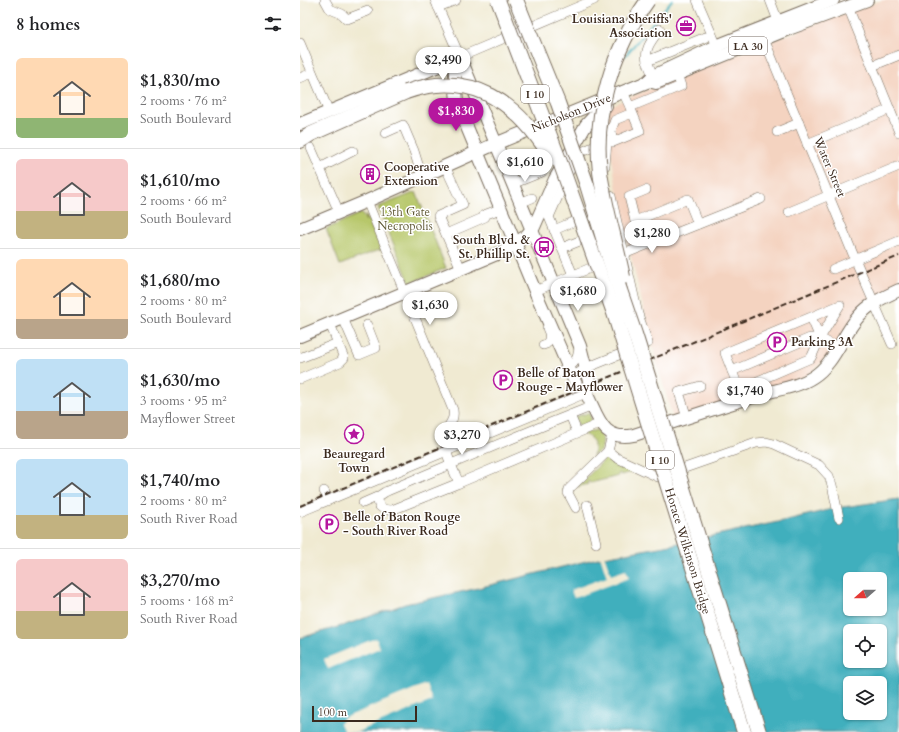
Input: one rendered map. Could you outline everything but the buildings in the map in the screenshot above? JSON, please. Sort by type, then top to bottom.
[{"type":"highway","name":"I 10","points":[[498,0],[570,189]]},
{"type":"highway","name":"I 10","points":[[516,0],[535,43],[565,122],[635,334]]},
{"type":"highway","points":[[635,334],[603,188],[600,172],[599,147],[604,99],[616,60],[630,28],[648,0]]},
{"type":"highway","points":[[304,132],[423,86],[444,84],[470,88],[495,98],[515,112],[544,145],[570,189]]},
{"type":"highway","name":"Horace Wilkinson Bridge","points":[[570,189],[614,313],[744,732]]},
{"type":"highway","name":"Horace Wilkinson Bridge","points":[[635,334],[759,732]]},
{"type":"main road","name":"Nicholson Drive","points":[[300,229],[495,144],[621,93],[700,53],[833,0]]},
{"type":"main road","name":"Nicholson Drive","points":[[650,79],[656,83],[764,39],[867,0]]},
{"type":"main road","points":[[304,132],[329,112],[457,58]]},
{"type":"main road","points":[[457,58],[457,103]]},
{"type":"main road","points":[[457,58],[532,230],[579,343],[590,385],[586,393]]},
{"type":"main road","points":[[422,73],[427,75],[437,73],[442,75],[457,103],[500,209],[574,380],[579,390],[586,393],[604,428],[612,434],[619,437],[627,437],[802,383],[823,369],[858,317],[874,303],[899,290]]},
{"type":"main road","name":"LA 30","points":[[532,230],[538,220],[555,179],[586,125],[597,113],[616,100],[621,93]]},
{"type":"main road","points":[[300,336],[504,251],[516,244],[532,230]]},
{"type":"street","points":[[325,0],[330,9],[342,14],[347,19],[368,10]]},
{"type":"street","points":[[456,0],[437,4],[457,58],[594,0]]},
{"type":"street","points":[[697,0],[717,46]]},
{"type":"street","points":[[770,0],[778,21]]},
{"type":"street","points":[[848,7],[872,66],[894,113],[899,132]]},
{"type":"street","points":[[650,79],[646,54],[660,29]]},
{"type":"street","points":[[647,61],[706,37]]},
{"type":"street","name":"Water Street","points":[[764,39],[855,260],[892,344]]},
{"type":"street","points":[[695,41],[700,53]]},
{"type":"street","points":[[300,43],[329,112]]},
{"type":"street","points":[[872,66],[899,55]]},
{"type":"street","points":[[300,78],[312,73]]},
{"type":"street","points":[[574,380],[577,374],[586,368],[648,343],[638,314],[605,168],[611,131],[615,120],[631,110],[681,86],[677,74]]},
{"type":"street","points":[[573,275],[549,217],[577,154],[610,140],[613,142],[640,131],[631,110],[621,93]]},
{"type":"street","points":[[807,144],[894,113]]},
{"type":"street","points":[[777,132],[799,123]]},
{"type":"street","points":[[385,133],[403,125],[414,151],[422,177]]},
{"type":"street","points":[[304,132],[338,212]]},
{"type":"street","points":[[320,168],[353,151]]},
{"type":"street","points":[[446,166],[463,205],[438,216],[461,269]]},
{"type":"street","points":[[789,212],[899,166]]},
{"type":"street","points":[[512,184],[542,172]]},
{"type":"street","points":[[645,245],[635,221],[629,197],[646,190]]},
{"type":"street","points":[[520,203],[532,198]]},
{"type":"street","points":[[635,221],[688,199],[698,224]]},
{"type":"street","points":[[543,345],[548,342],[550,336],[536,301],[535,291],[625,253],[761,199]]},
{"type":"street","points":[[367,201],[436,367],[440,382],[454,415],[445,433],[444,443],[459,483]]},
{"type":"street","points":[[554,230],[613,205]]},
{"type":"street","points":[[446,234],[485,217],[484,215],[500,209]]},
{"type":"street","points":[[562,248],[618,226]]},
{"type":"street","points":[[833,268],[899,241]]},
{"type":"street","points":[[840,305],[820,338],[811,358],[739,389],[725,353],[840,305]]},
{"type":"street","points":[[811,317],[820,338]]},
{"type":"street","points":[[343,318],[359,355],[376,348],[367,325]]},
{"type":"street","points":[[300,379],[340,362],[344,358],[330,324]]},
{"type":"street","points":[[732,371],[810,338],[820,338],[838,348]]},
{"type":"street","points":[[300,358],[338,343]]},
{"type":"street","points":[[555,375],[574,364],[578,356],[579,343]]},
{"type":"street","points":[[687,418],[679,392],[700,386]]},
{"type":"street","points":[[300,512],[329,500],[417,458],[447,451],[586,393]]},
{"type":"street","points":[[363,503],[385,492],[593,406]]},
{"type":"street","points":[[570,415],[577,432]]},
{"type":"street","points":[[379,496],[378,501],[380,507],[385,510],[392,510],[601,423]]},
{"type":"street","points":[[576,508],[568,493],[569,489],[608,452],[612,434]]},
{"type":"street","points":[[608,452],[617,458],[658,477],[756,443],[766,442],[774,444],[811,460],[825,471],[832,485],[839,518]]},
{"type":"street","points":[[324,491],[329,500]]},
{"type":"street","points":[[587,505],[596,542]]},
{"type":"shaded area","points":[[883,0],[899,0],[899,287],[879,296],[829,355],[807,376],[673,419],[658,366],[622,221],[611,153],[608,107],[839,15]]},
{"type":"green space","name":"13th Gate Necropolis","points":[[416,192],[446,268],[410,283],[378,207]]},
{"type":"green space","points":[[361,213],[366,221],[366,215],[382,250],[340,265],[326,229]]},
{"type":"green space","points":[[588,413],[592,422],[591,424],[580,428],[574,417]]},
{"type":"green space","points":[[596,430],[601,436],[602,444],[601,450],[593,456],[593,442],[590,438],[583,434]]},
{"type":"green space","points":[[606,458],[639,470],[621,475],[620,473],[618,474],[619,476],[590,483],[589,481],[587,482],[588,484],[577,487]]},
{"type":"water","points":[[899,499],[899,732],[300,732],[300,638],[345,625],[405,604],[474,589],[598,558],[665,546],[836,508]]},
{"type":"pier","points":[[600,555],[604,555],[611,575],[626,570],[629,578],[574,598],[571,590],[607,577]]},
{"type":"pier","points":[[376,638],[380,648],[328,669],[324,659]]},
{"type":"pier","points":[[426,684],[432,701],[357,732],[344,732],[340,723],[344,718]]},
{"type":"waterway","points":[[625,56],[672,0]]},
{"type":"railway","points":[[300,506],[899,256]]},
{"type":"place","name":"Louisiana Sheriffs' Association","points":[[686,26]]},
{"type":"place","name":"Cooperative Extension","points":[[370,174]]},
{"type":"place","name":"South Blvd. & St. Phillip St.","points":[[544,247]]},
{"type":"place","name":"Parking 3A","points":[[777,342]]},
{"type":"place","name":"Belle of Baton Rouge - Mayflower","points":[[503,380]]},
{"type":"place","name":"Beauregard Town","points":[[354,434]]},
{"type":"place","name":"Belle of Baton Rouge - South River Road","points":[[329,524]]}]
